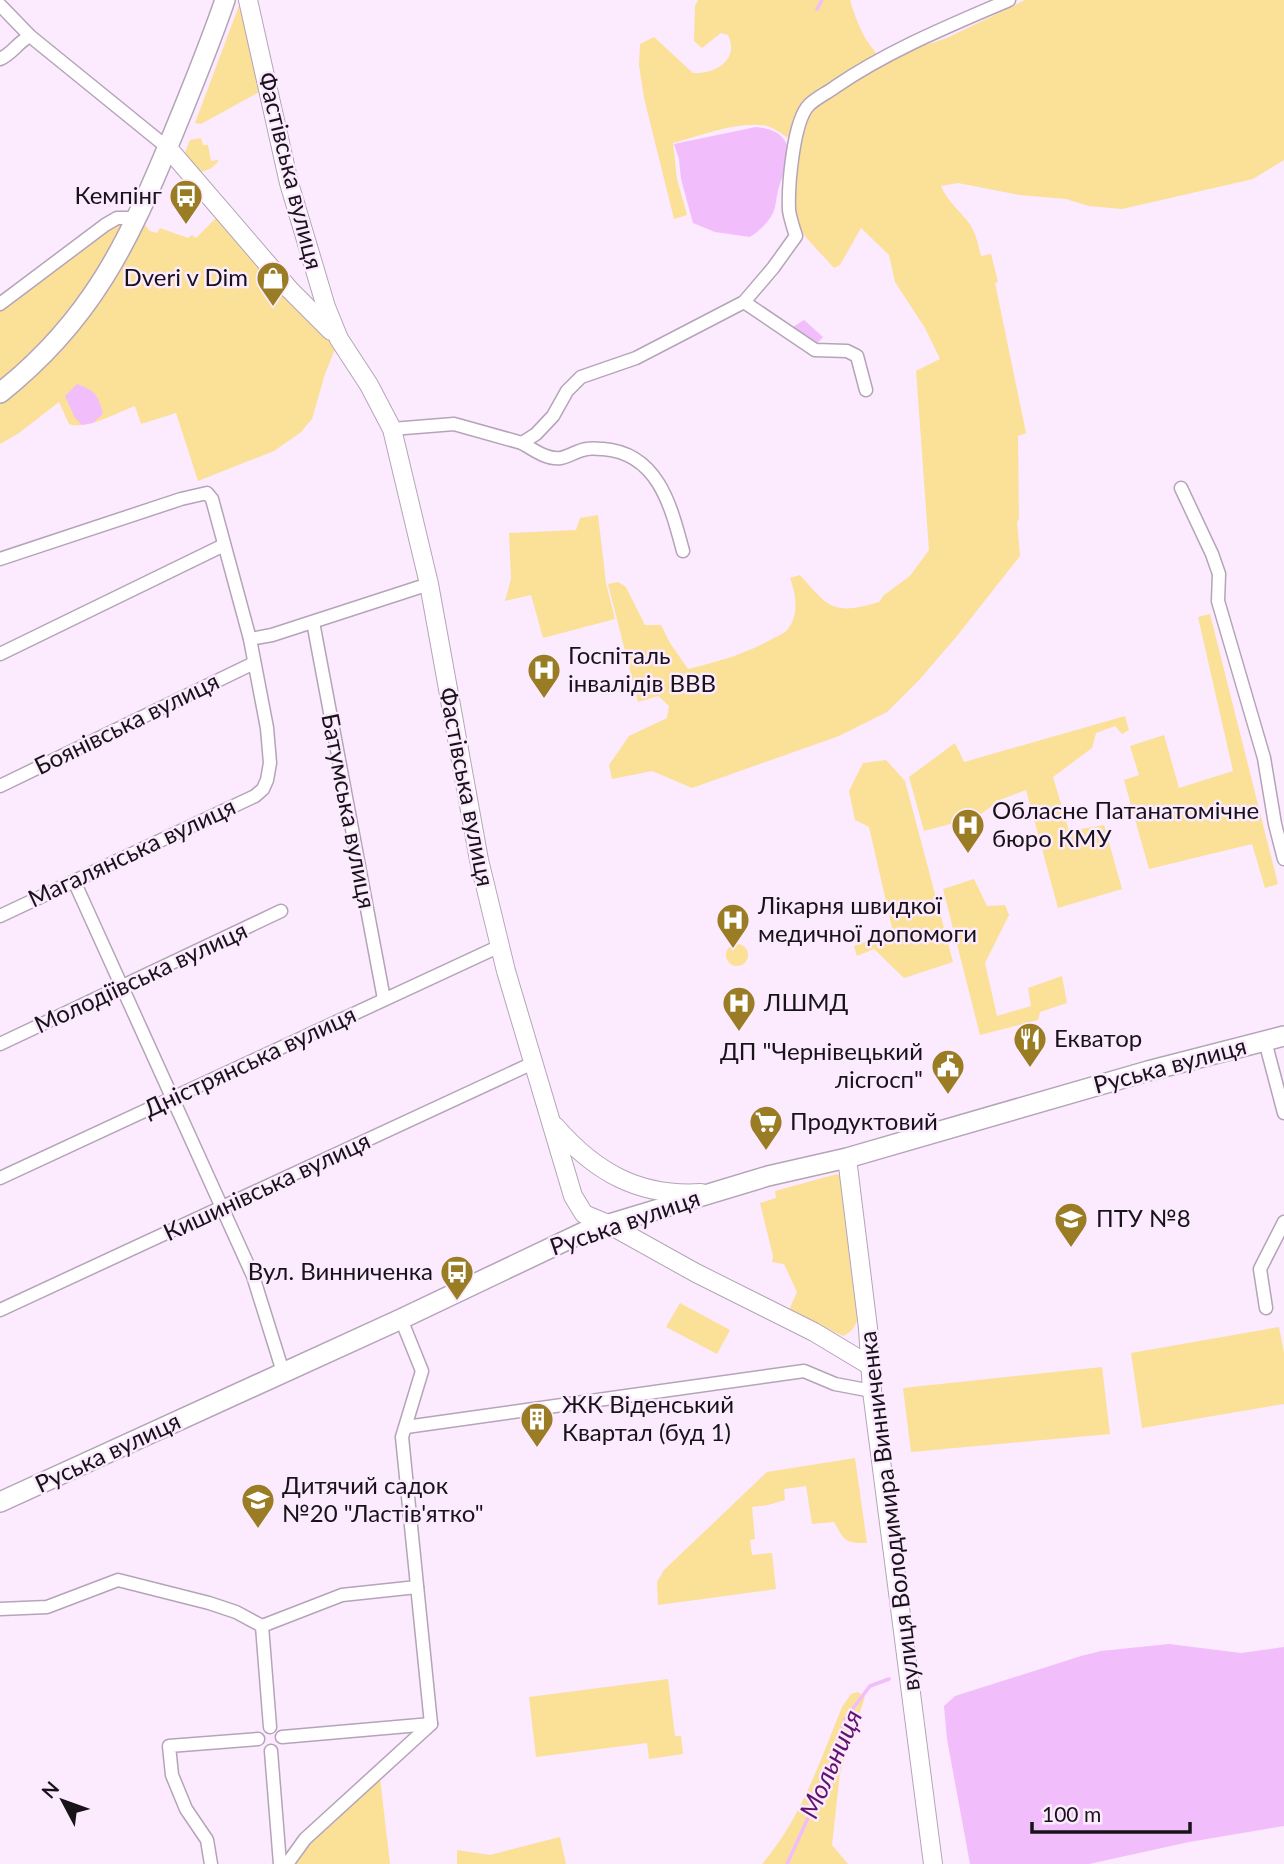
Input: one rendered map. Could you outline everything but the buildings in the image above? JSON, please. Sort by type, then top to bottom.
[{"type":"main road","name":"Фастівська вулиця","points":[[248,0],[289,183],[326,307],[339,339]]},
{"type":"main road","points":[[0,393],[54,343],[85,308],[111,269],[138,218],[226,1]]},
{"type":"main road","name":"Фастівська вулиця","points":[[168,148],[290,290],[339,339],[369,384],[392,429],[429,584],[474,834],[500,946],[572,1196],[584,1214],[814,1332],[869,1365]]},
{"type":"main road","name":"Руська вулиця","points":[[0,1502],[401,1319],[586,1231],[714,1192],[847,1158],[1096,1085],[1275,1038]]},
{"type":"main road","points":[[550,1121],[572,1146],[610,1175],[657,1191],[683,1194],[714,1192]]},
{"type":"main road","name":"вулиця Володимира Винниченка","points":[[847,1158],[872,1391],[933,1864]]},
{"type":"street","points":[[522,443],[537,434],[553,416],[567,391],[581,377],[636,358],[744,302],[773,268],[796,236],[789,212],[789,183],[793,147],[800,121],[808,106],[869,64],[1009,0]]},
{"type":"street","points":[[0,5],[30,36],[168,148]]},
{"type":"street","points":[[0,59],[11,52],[20,41],[30,36]]},
{"type":"street","points":[[0,304],[105,225],[117,218],[138,218]]},
{"type":"street","points":[[744,302],[814,350],[833,349],[857,356],[866,390]]},
{"type":"street","points":[[392,429],[454,424],[522,443],[543,456],[559,458],[588,448],[619,450],[651,472],[666,495],[683,551]]},
{"type":"street","points":[[1181,488],[1219,574],[1219,601],[1264,758],[1284,859]]},
{"type":"street","points":[[0,559],[181,499],[207,493],[212,499],[254,663]]},
{"type":"street","points":[[0,654],[224,545]]},
{"type":"street","points":[[250,639],[313,622],[429,584]]},
{"type":"street","name":"Батумська вулиця","points":[[313,622],[384,999]]},
{"type":"street","name":"Боянівська вулиця","points":[[0,786],[254,663]]},
{"type":"street","name":"Магалянська вулиця","points":[[0,916],[254,796],[263,789],[270,763],[267,729],[254,663]]},
{"type":"street","points":[[74,881],[262,1300],[283,1372]]},
{"type":"street","name":"Молодіївська вулиця","points":[[0,1044],[281,911]]},
{"type":"street","name":"Дністрянська вулиця","points":[[0,1178],[500,946]]},
{"type":"street","points":[[1275,1038],[1284,1113]]},
{"type":"street","name":"Кишинівська вулиця","points":[[0,1310],[534,1063]]},
{"type":"street","points":[[1265,1308],[1260,1269],[1284,1222]]},
{"type":"street","points":[[401,1319],[422,1371],[402,1437],[431,1724]]},
{"type":"street","points":[[406,1427],[804,1371],[835,1384],[872,1391]]},
{"type":"street","points":[[0,1609],[47,1607],[118,1580],[209,1603],[236,1612],[262,1626],[342,1595],[417,1587]]},
{"type":"street","points":[[262,1626],[270,1727]]},
{"type":"street","points":[[282,1737],[431,1724]]},
{"type":"street","points":[[287,1864],[305,1839],[431,1724]]},
{"type":"street","points":[[270,1727],[277,1729],[282,1737],[280,1746],[271,1751],[261,1747],[258,1739],[260,1732],[270,1727]]},
{"type":"street","points":[[211,1864],[207,1840],[186,1809],[172,1775],[169,1746],[258,1739]]},
{"type":"street","points":[[271,1751],[280,1864]]},
{"type":"shaded area","points":[[698,0],[850,0],[863,35],[886,64],[898,54],[947,38],[1025,0],[1284,0],[1284,160],[1253,179],[1122,209],[1089,206],[1066,199],[1019,195],[958,183],[941,186],[971,227],[981,256],[991,254],[998,282],[995,283],[1026,433],[1018,436],[1017,521],[1020,556],[957,636],[887,712],[839,736],[692,788],[652,771],[612,779],[609,765],[629,736],[667,718],[669,706],[658,696],[638,702],[608,584],[618,582],[626,587],[645,625],[661,625],[688,669],[741,653],[786,631],[795,612],[790,578],[800,575],[818,595],[833,606],[851,608],[879,602],[884,595],[910,576],[929,550],[916,371],[940,359],[925,328],[895,282],[889,255],[861,228],[840,265],[834,268],[802,232],[792,207],[794,175],[801,145],[776,130],[767,126],[745,125],[673,143],[677,179],[687,215],[674,219],[644,98],[639,65],[640,44],[654,37],[693,73],[709,71],[723,64],[731,52],[728,35],[721,33],[702,48],[694,41],[695,6]]},
{"type":"shaded area","points":[[240,3],[261,91],[201,124],[195,123]]},
{"type":"shaded area","points":[[756,127],[770,130],[782,137],[788,149],[771,217],[750,237],[715,232],[693,223],[674,144]]},
{"type":"shaded area","points":[[201,138],[203,145],[208,145],[211,161],[218,162],[210,169],[194,174],[182,160],[190,140]]},
{"type":"shaded area","points":[[222,212],[339,339],[312,419],[300,433],[274,451],[198,481],[176,413],[141,424],[135,406],[93,423],[77,425],[69,424],[59,402],[0,444],[0,305],[106,225],[139,218],[150,231],[157,233],[160,228],[188,238],[192,235],[196,238]]},
{"type":"shaded area","points":[[804,320],[823,337],[815,346],[790,329]]},
{"type":"shaded area","points":[[77,384],[95,394],[100,402],[103,414],[93,423],[82,425],[75,418],[65,396]]},
{"type":"shaded area","points":[[598,515],[606,583],[615,619],[543,638],[531,595],[505,601],[511,579],[509,533],[576,530],[580,518]]},
{"type":"shaded area","points":[[1210,614],[1278,884],[1265,888],[1252,844],[1149,869],[1124,780],[1139,775],[1130,746],[1164,735],[1179,788],[1233,771],[1198,617]]},
{"type":"shaded area","points":[[1125,716],[1129,730],[1122,734],[1115,726],[1096,733],[1092,748],[1053,777],[1069,831],[1104,825],[1122,889],[1058,908],[1026,790],[1000,800],[977,817],[924,831],[909,777],[955,743],[964,762]]},
{"type":"shaded area","points":[[886,760],[905,781],[953,962],[904,978],[874,949],[857,956],[854,946],[893,932],[869,827],[855,820],[849,791],[863,763]]},
{"type":"shaded area","points":[[974,879],[987,906],[1005,905],[1009,915],[985,963],[997,1016],[1031,1006],[1028,988],[1062,976],[1067,1003],[1040,1012],[1038,1020],[980,1035],[943,889]]},
{"type":"shaded area","points":[[737,944],[745,947],[748,955],[745,963],[737,966],[729,963],[726,955],[729,947]]},
{"type":"shaded area","points":[[837,1174],[840,1176],[857,1320],[852,1330],[843,1336],[789,1310],[797,1292],[784,1264],[772,1262],[773,1256],[760,1203],[776,1198],[775,1191]]},
{"type":"shaded area","points":[[680,1303],[730,1330],[717,1354],[666,1327]]},
{"type":"shaded area","points":[[1279,1327],[1284,1353],[1284,1404],[1142,1428],[1131,1353]]},
{"type":"shaded area","points":[[1102,1367],[1110,1434],[911,1452],[903,1388]]},
{"type":"shaded area","points":[[855,1458],[867,1543],[849,1541],[840,1533],[834,1522],[812,1524],[806,1486],[784,1489],[785,1500],[752,1507],[755,1539],[750,1540],[752,1555],[772,1553],[776,1589],[658,1605],[657,1582],[664,1570],[767,1472]]},
{"type":"shaded area","points":[[1169,1644],[1241,1653],[1284,1647],[1284,1826],[1189,1842],[1089,1864],[970,1864],[947,1739],[944,1706],[955,1696],[1081,1656],[1101,1651]]},
{"type":"shaded area","points":[[668,1679],[675,1736],[681,1736],[683,1754],[649,1759],[647,1743],[536,1757],[529,1697]]},
{"type":"shaded area","points":[[858,1692],[865,1697],[840,1773],[832,1845],[848,1864],[762,1864],[776,1847],[799,1809],[842,1707],[851,1694]]},
{"type":"shaded area","points":[[380,1778],[390,1864],[292,1864],[308,1842]]},
{"type":"shaded area","points":[[560,1837],[566,1864],[457,1864],[457,1850],[490,1855]]},
{"type":"waterway","points":[[817,9],[822,0]]},
{"type":"waterway","name":"Мольниця","points":[[787,1864],[829,1772],[845,1719],[870,1686],[889,1679]]},
{"type":"place","name":"Кемпінг","points":[[186,226]]},
{"type":"place","name":"Dveri v Dim","points":[[273,308]]},
{"type":"place","name":"Госпіталь інвалідів ВВВ","points":[[544,700]]},
{"type":"place","name":"Обласне Патанатомічне бюро КМУ","points":[[968,855]]},
{"type":"place","name":"Лікарня швидкої медичної допомоги","points":[[733,950]]},
{"type":"place","name":"ЛШМД","points":[[739,1033]]},
{"type":"place","name":"Екватор","points":[[1030,1069]]},
{"type":"place","name":"ДП \"Чернівецький лісгосп\"","points":[[948,1096]]},
{"type":"place","name":"Продуктовий","points":[[766,1152]]},
{"type":"place","name":"ПТУ №8","points":[[1071,1249]]},
{"type":"place","name":"Вул. Винниченка","points":[[457,1302]]},
{"type":"place","name":"ЖК Віденський Квартал (буд 1)","points":[[537,1449]]},
{"type":"place","name":"Дитячий садок №20 \"Ластів'ятко\"","points":[[258,1530]]}]
